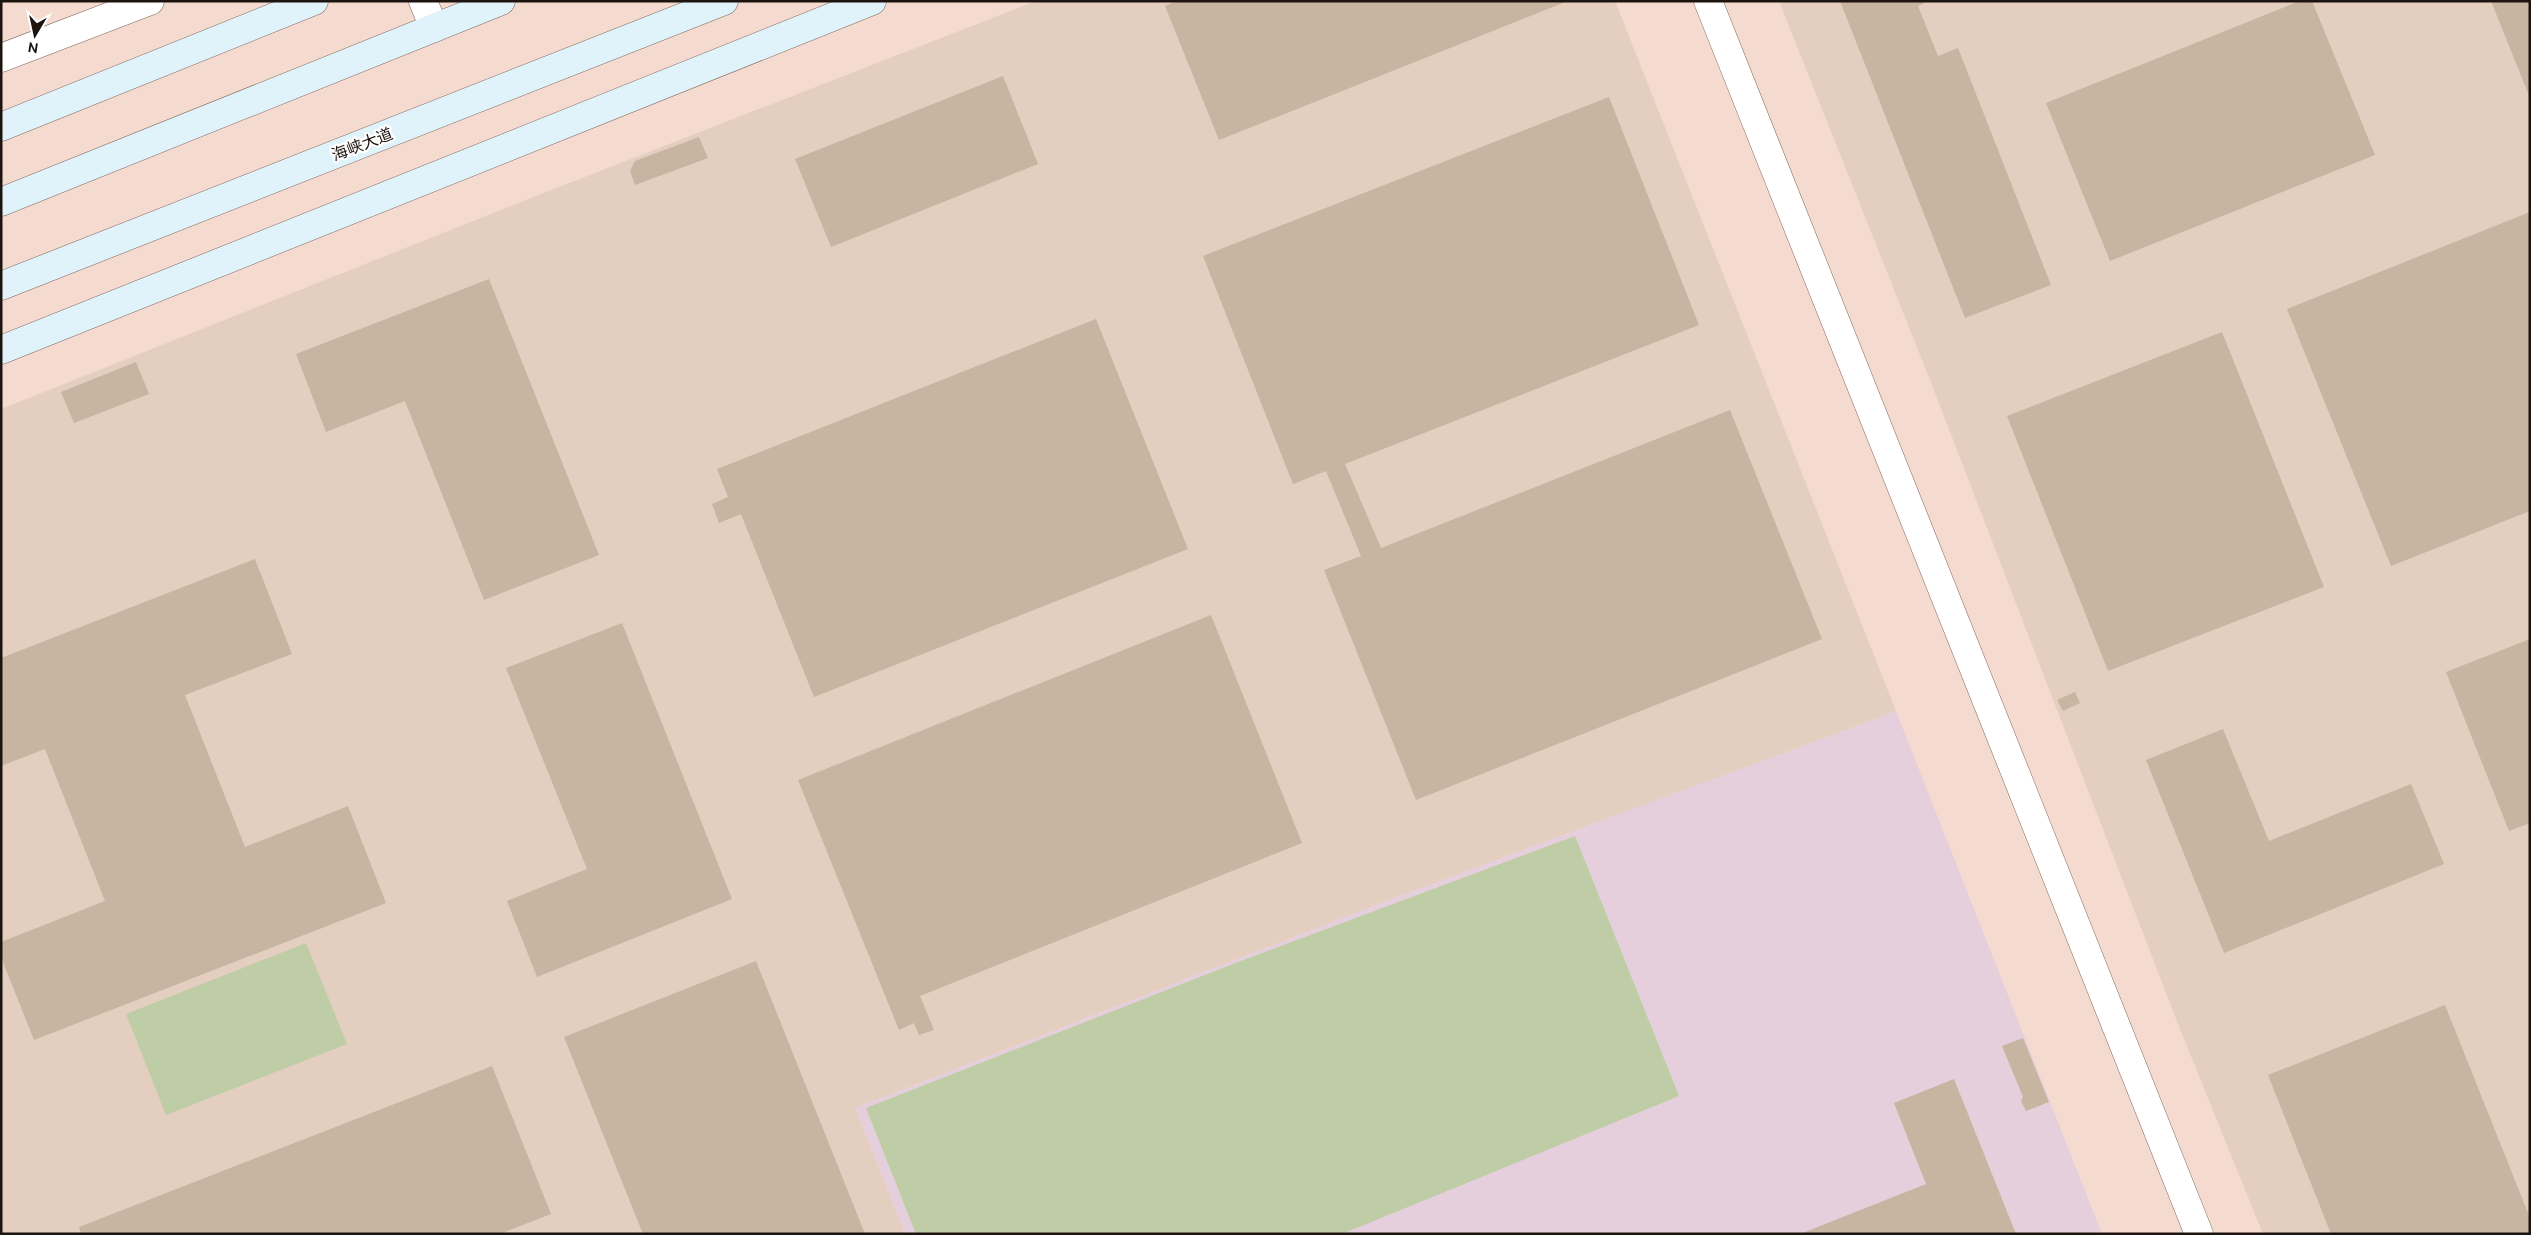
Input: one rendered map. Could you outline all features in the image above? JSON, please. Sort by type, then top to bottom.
[{"type":"main road","points":[[1,127],[314,1]]},
{"type":"main road","points":[[1,202],[502,1]]},
{"type":"main road","name":"海峡大道","points":[[1,286],[724,1]]},
{"type":"main road","points":[[1,350],[872,1]]},
{"type":"street","points":[[1,58],[150,1]]},
{"type":"street","points":[[423,1],[434,28]]},
{"type":"street","points":[[1708,1],[2198,1234]]},
{"type":"shaded area","points":[[1036,1],[1615,1],[1896,711],[1378,904],[855,1108],[905,1234],[1,1234],[1,409],[531,198]]},
{"type":"shaded area","points":[[1779,1],[2530,1],[2530,1234],[2263,1234],[2178,1024],[1932,385]]},
{"type":"shaded area","points":[[1896,711],[2102,1234],[905,1234],[855,1108],[1378,904]]},
{"type":"green space","points":[[1575,836],[1679,1096],[1342,1234],[916,1234],[866,1108],[1238,962]]},
{"type":"green space","points":[[306,943],[347,1044],[166,1115],[126,1014]]},
{"type":"building","points":[[1177,1],[1568,1],[1219,140],[1165,6]]},
{"type":"building","points":[[1840,1],[1929,1],[1918,6],[1938,56],[1958,48],[2051,285],[1965,318]]},
{"type":"building","points":[[2300,1],[2312,1],[2375,155],[2110,261],[2046,103]]},
{"type":"building","points":[[2491,1],[2530,1],[2530,98]]},
{"type":"building","points":[[1003,76],[1038,164],[831,247],[795,159]]},
{"type":"building","points":[[1609,97],[1699,325],[1345,464],[1381,548],[1730,410],[1822,639],[1416,800],[1324,570],[1361,556],[1326,471],[1293,484],[1203,256]]},
{"type":"building","points":[[699,137],[708,158],[635,185],[630,171],[635,161]]},
{"type":"building","points":[[2530,212],[2530,511],[2391,566],[2287,309]]},
{"type":"building","points":[[489,279],[599,555],[484,600],[405,401],[326,432],[296,354]]},
{"type":"building","points":[[1096,319],[1188,549],[814,697],[741,514],[719,523],[712,504],[728,497],[717,469]]},
{"type":"building","points":[[2222,332],[2324,587],[2108,671],[2007,416]]},
{"type":"building","points":[[136,362],[149,394],[74,423],[61,392]]},
{"type":"building","points":[[255,559],[292,654],[185,695],[245,847],[348,806],[386,903],[34,1040],[1,957],[1,942],[105,901],[45,749],[1,766],[1,658]]},
{"type":"building","points":[[1211,615],[1302,843],[920,996],[934,1030],[919,1035],[914,1023],[899,1030],[798,780]]},
{"type":"building","points":[[622,623],[732,899],[537,977],[507,901],[587,869],[506,668]]},
{"type":"building","points":[[2530,639],[2530,823],[2509,831],[2446,672]]},
{"type":"building","points":[[2075,692],[2080,703],[2063,711],[2057,700]]},
{"type":"building","points":[[2223,729],[2269,841],[2411,784],[2444,864],[2224,953],[2146,760]]},
{"type":"building","points":[[756,961],[865,1234],[643,1234],[564,1037]]},
{"type":"building","points":[[2445,1005],[2530,1218],[2530,1234],[2331,1234],[2268,1075]]},
{"type":"building","points":[[2023,1038],[2049,1102],[2026,1111],[2021,1101],[2023,1097],[2002,1046]]},
{"type":"building","points":[[492,1066],[551,1214],[500,1234],[81,1234],[79,1227]]},
{"type":"building","points":[[1954,1079],[2016,1234],[1800,1234],[1926,1184],[1894,1103]]}]
